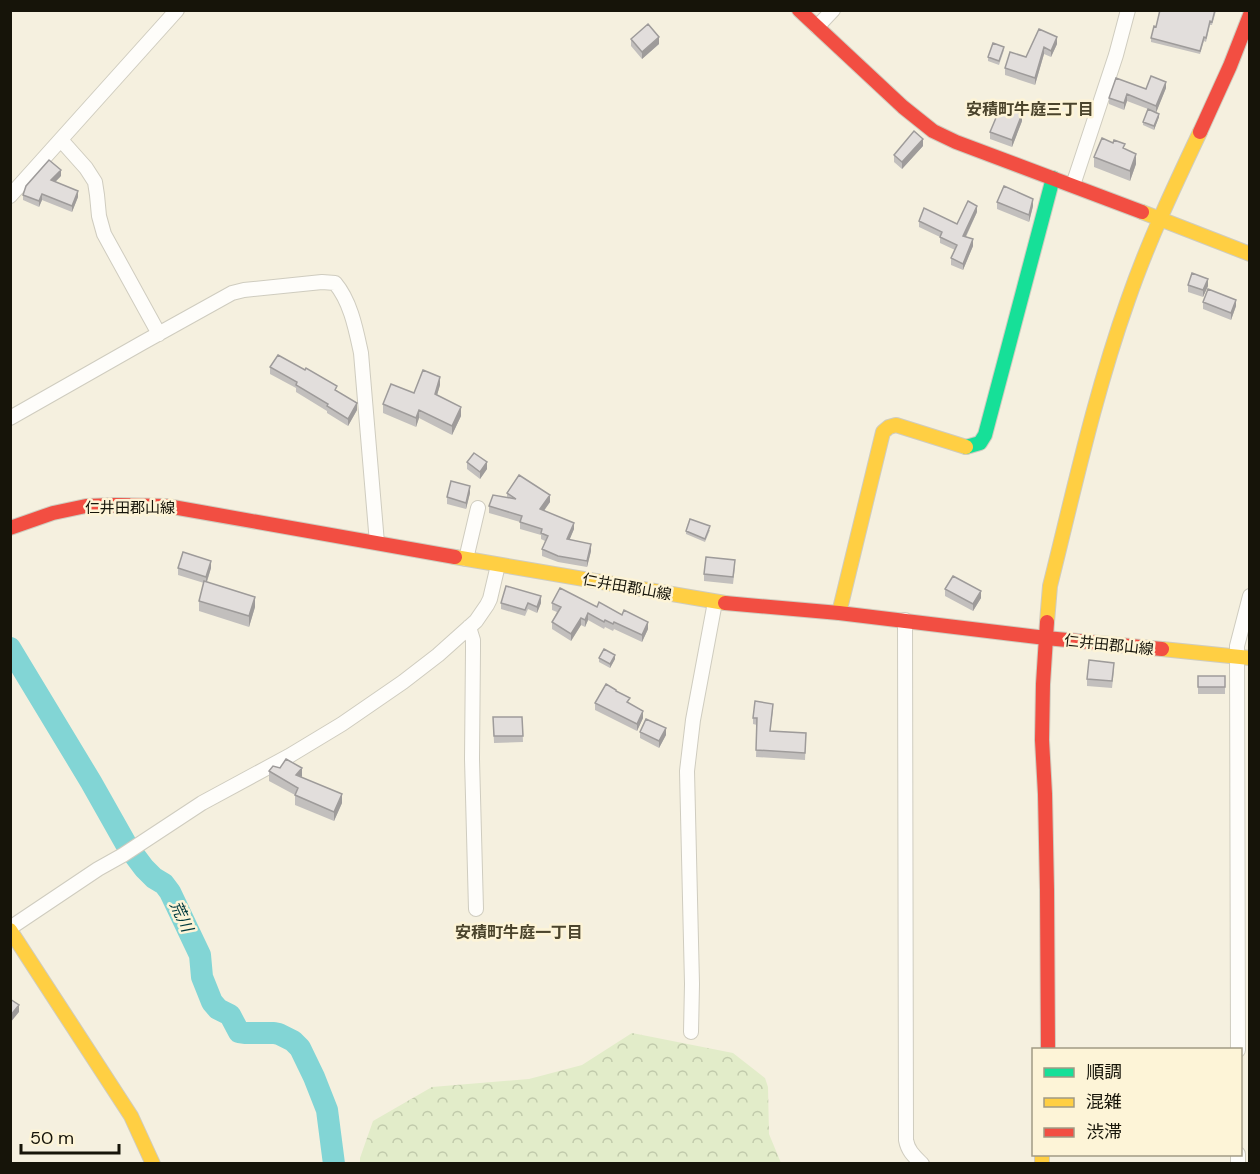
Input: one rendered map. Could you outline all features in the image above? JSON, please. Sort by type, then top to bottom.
[{"type":"street","points":[[10,196],[177,10]]},
{"type":"street","points":[[799,10],[903,107],[933,131],[956,142],[1073,184],[1250,254]]},
{"type":"street","points":[[817,27],[833,10]]},
{"type":"street","points":[[1073,184],[1116,55],[1128,10]]},
{"type":"street","points":[[1048,1048],[1047,890],[1042,740],[1050,586],[1104,375],[1128,299],[1159,219],[1230,66],[1250,15]]},
{"type":"street","points":[[61,140],[91,175],[96,189],[104,234],[159,334]]},
{"type":"street","points":[[839,613],[883,432],[896,425],[967,447],[980,443],[985,435],[1053,178]]},
{"type":"street","points":[[10,418],[221,299],[238,292],[322,282],[335,283],[347,304],[357,331],[361,353],[377,543]]},
{"type":"street","name":"仁井田郡山線","points":[[10,528],[72,508],[96,505],[167,506],[715,602],[839,613],[1046,638],[1244,658]]},
{"type":"street","points":[[466,559],[478,507]]},
{"type":"street","points":[[153,1164],[131,1116],[10,929],[202,802],[289,756],[342,724],[403,682],[469,627],[487,605],[498,565]]},
{"type":"street","points":[[1238,1048],[1244,658],[1237,646],[1250,596]]},
{"type":"street","points":[[691,1032],[687,771],[689,741],[715,602]]},
{"type":"street","points":[[905,620],[906,1140],[911,1154],[922,1164]]},
{"type":"street","points":[[469,627],[474,650],[472,759],[476,909]]},
{"type":"green space","points":[[632,1033],[733,1053],[765,1078],[768,1087],[769,1134],[781,1163],[360,1163],[373,1121],[432,1087],[529,1079],[582,1065]]},
{"type":"building","points":[[1160,10],[1215,10],[1200,51],[1151,38]]},
{"type":"building","points":[[648,24],[659,37],[642,52],[631,39]]},
{"type":"building","points":[[1039,29],[1057,37],[1051,51],[1044,47],[1035,78],[1005,68],[1010,52],[1026,57]]},
{"type":"building","points":[[993,43],[1004,47],[999,61],[988,57]]},
{"type":"building","points":[[1151,76],[1166,82],[1156,106],[1127,94],[1124,103],[1109,98],[1116,78],[1146,89]]},
{"type":"building","points":[[1001,106],[1022,114],[1012,140],[990,132]]},
{"type":"building","points":[[1148,109],[1159,114],[1154,126],[1143,122]]},
{"type":"building","points":[[914,131],[923,139],[902,162],[894,155]]},
{"type":"building","points":[[1102,138],[1113,143],[1114,140],[1125,144],[1123,148],[1136,154],[1130,171],[1094,157]]},
{"type":"building","points":[[49,160],[61,170],[51,180],[78,191],[72,206],[42,194],[39,201],[23,195],[26,186]]},
{"type":"building","points":[[1004,186],[1033,199],[1029,215],[997,202]]},
{"type":"building","points":[[968,201],[977,206],[963,236],[973,239],[963,264],[951,258],[957,245],[940,237],[942,232],[919,221],[924,208],[957,224]]},
{"type":"building","points":[[1192,273],[1208,279],[1203,290],[1188,285]]},
{"type":"building","points":[[1208,289],[1236,300],[1231,313],[1203,302]]},
{"type":"building","points":[[278,355],[337,386],[335,390],[357,403],[348,419],[296,385],[297,382],[270,367]]},
{"type":"building","points":[[423,370],[440,377],[435,394],[461,407],[452,426],[419,410],[416,418],[383,404],[391,384],[414,393]]},
{"type":"building","points":[[474,453],[487,462],[480,472],[467,462]]},
{"type":"building","points":[[519,475],[550,495],[540,509],[574,523],[567,539],[591,544],[587,561],[558,556],[542,549],[548,536],[541,533],[542,529],[520,522],[522,516],[489,506],[493,495],[516,499],[507,493]]},
{"type":"building","points":[[451,481],[470,486],[466,503],[447,497]]},
{"type":"building","points":[[690,519],[710,526],[705,539],[686,531]]},
{"type":"building","points":[[183,552],[211,561],[206,577],[178,568]]},
{"type":"building","points":[[706,557],[735,560],[733,577],[704,574]]},
{"type":"building","points":[[953,576],[981,591],[973,604],[945,589]]},
{"type":"building","points":[[204,581],[255,597],[249,616],[199,601]]},
{"type":"building","points":[[506,586],[541,596],[537,607],[528,603],[525,610],[501,603]]},
{"type":"building","points":[[560,588],[597,607],[599,602],[622,615],[624,610],[648,622],[642,635],[614,622],[613,624],[605,620],[604,622],[588,613],[585,620],[581,618],[571,634],[552,622],[561,607],[552,603]]},
{"type":"building","points":[[604,649],[615,655],[610,664],[599,658]]},
{"type":"building","points":[[1089,660],[1114,663],[1112,681],[1087,679]]},
{"type":"building","points":[[1198,676],[1225,676],[1225,687],[1198,687]]},
{"type":"building","points":[[606,684],[630,698],[627,702],[643,711],[637,724],[595,703]]},
{"type":"building","points":[[755,701],[773,704],[770,731],[806,733],[805,753],[756,750],[757,718],[753,718]]},
{"type":"building","points":[[493,717],[522,717],[523,736],[494,736]]},
{"type":"building","points":[[646,719],[666,728],[659,741],[640,732]]},
{"type":"building","points":[[286,759],[302,768],[296,775],[342,794],[334,812],[295,795],[298,788],[269,771],[273,766],[280,768]]},
{"type":"building","points":[[10,999],[19,1005],[10,1016]]},
{"type":"waterway","name":"荒川","points":[[10,648],[126,844],[144,868],[164,884],[170,892],[200,955],[202,977],[212,1002],[218,1009],[230,1015],[239,1032],[279,1034],[293,1041],[300,1048],[327,1110],[334,1164]]},
{"type":"traffic: fast","points":[[966,447],[980,443],[985,435],[1053,178]]},
{"type":"traffic: slow","points":[[1047,622],[1050,586],[1105,370],[1136,278],[1200,132]]},
{"type":"traffic: slow","points":[[1142,212],[1250,254]]},
{"type":"traffic: slow","points":[[839,613],[883,432],[896,425],[966,447]]},
{"type":"traffic: slow","points":[[455,557],[725,603]]},
{"type":"traffic: slow","points":[[1162,649],[1250,658]]},
{"type":"traffic: slow","points":[[10,930],[131,1116],[153,1164]]},
{"type":"traffic: slow","points":[[1042,1156],[1042,1164]]},
{"type":"traffic: jam","points":[[799,10],[903,107],[933,131],[956,142],[1142,212]]},
{"type":"traffic: jam","points":[[1200,132],[1250,15]]},
{"type":"traffic: jam","points":[[10,528],[53,513],[86,506],[167,506],[455,557]]},
{"type":"traffic: jam","points":[[725,603],[839,613],[1046,638],[1162,649]]},
{"type":"traffic: jam","points":[[1047,622],[1042,740],[1047,890],[1048,1048]]},
{"type":"district","name":"安積町牛庭三丁目","points":[[1030,109]]},
{"type":"district","name":"安積町牛庭一丁目","points":[[519,932]]}]
